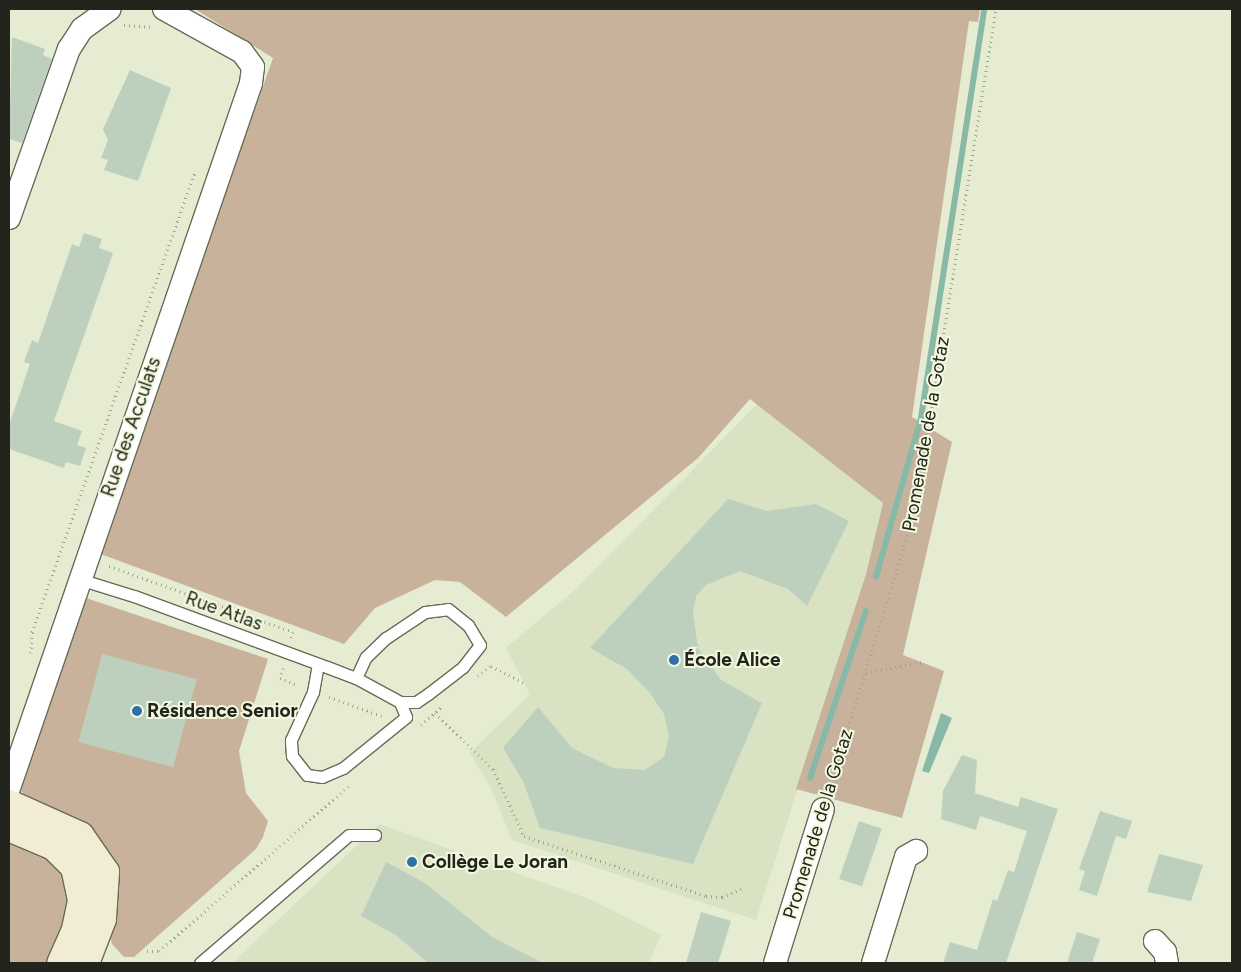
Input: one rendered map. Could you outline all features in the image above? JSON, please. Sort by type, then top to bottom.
[{"type":"main road","points":[[9,804],[61,824],[95,852],[105,872],[107,893],[81,959]]},
{"type":"main road","points":[[9,827],[54,846],[75,867],[82,901],[81,959]]},
{"type":"street","name":"Rue des Acculats","points":[[9,788],[253,67],[242,52],[164,9]]},
{"type":"street","points":[[9,218],[69,49],[82,29],[108,10]]},
{"type":"street","name":"Promenade de la Gotaz","points":[[775,963],[823,809]]},
{"type":"street","points":[[873,963],[906,857],[916,851]]},
{"type":"street","points":[[1155,941],[1165,952],[1167,963]]},
{"type":"lane","name":"Rue Atlas","points":[[79,580],[356,678],[400,702]]},
{"type":"lane","points":[[318,664],[313,692],[291,740],[292,756],[307,775],[322,777],[343,768],[406,717],[400,702],[416,702],[428,694],[463,667],[480,645],[468,625],[448,609],[425,612],[386,638],[366,657],[356,678]]},
{"type":"lane","points":[[200,963],[349,835],[375,835]]},
{"type":"path","name":"Promenade de la Gotaz","points":[[823,809],[915,511],[996,9]]},
{"type":"path","points":[[108,10],[120,24],[156,30]]},
{"type":"path","points":[[30,659],[32,632],[197,166]]},
{"type":"path","points":[[865,674],[921,662]]},
{"type":"path","points":[[470,684],[491,666],[525,684]]},
{"type":"path","points":[[413,733],[449,701]]},
{"type":"path","points":[[435,713],[493,769],[524,836],[706,896],[722,897],[743,888]]},
{"type":"path","points":[[147,951],[159,951],[356,780]]},
{"type":"shaded area","points":[[195,9],[980,9],[978,22],[969,21],[912,417],[952,442],[903,655],[944,671],[902,818],[796,789],[866,574],[883,503],[750,399],[698,458],[506,617],[460,582],[435,580],[375,608],[344,644],[98,553],[273,58]]},
{"type":"shaded area","name":"École Alice","points":[[757,404],[883,503],[866,574],[756,920],[512,840],[491,788],[470,753],[530,694],[506,648],[576,589]]},
{"type":"shaded area","points":[[83,597],[268,659],[239,751],[246,793],[268,821],[263,837],[256,849],[134,957],[124,957],[112,944],[109,932],[116,887],[21,791]]},
{"type":"shaded area","points":[[941,713],[952,718],[929,773],[922,771]]},
{"type":"shaded area","name":"Collège Le Joran","points":[[380,824],[589,899],[661,935],[649,963],[232,963]]},
{"type":"shaded area","points":[[9,836],[45,852],[68,880],[71,909],[48,963],[9,963]]},
{"type":"building","points":[[12,37],[45,49],[43,55],[52,59],[22,143],[9,139]]},
{"type":"building","points":[[130,70],[171,88],[138,181],[104,170],[108,160],[101,158],[108,140],[103,129]]},
{"type":"building","points":[[84,233],[102,239],[99,248],[113,253],[54,421],[82,431],[77,445],[86,448],[80,466],[66,462],[64,468],[9,449],[9,425],[30,364],[24,362],[32,340],[38,343],[72,244],[79,247]]},
{"type":"building","points":[[728,499],[767,511],[816,504],[849,521],[807,606],[788,589],[740,571],[706,585],[696,596],[693,613],[698,648],[721,680],[762,703],[693,864],[540,828],[523,781],[503,748],[538,707],[572,748],[613,768],[645,770],[664,757],[669,736],[664,714],[650,693],[627,669],[590,648]]},
{"type":"building","name":"Résidence Senior","points":[[102,654],[197,679],[173,767],[78,742]]},
{"type":"building","points":[[962,755],[977,760],[975,793],[1018,807],[1021,797],[1058,809],[1006,963],[943,963],[950,942],[977,950],[993,899],[997,901],[1008,870],[1014,872],[1027,831],[980,816],[976,830],[941,819],[943,791]]},
{"type":"building","points":[[1100,811],[1132,821],[1126,839],[1116,836],[1097,896],[1079,890],[1085,871],[1079,869]]},
{"type":"building","points":[[859,821],[882,829],[862,886],[839,879]]},
{"type":"building","points":[[1159,854],[1203,865],[1191,901],[1147,892]]},
{"type":"building","points":[[386,862],[425,883],[492,937],[543,963],[428,963],[396,935],[361,916]]},
{"type":"building","points":[[701,912],[731,921],[718,963],[686,963]]},
{"type":"building","points":[[1077,932],[1100,939],[1092,963],[1067,963]]},
{"type":"waterway","points":[[876,577],[921,418],[984,9]]},
{"type":"waterway","points":[[810,778],[866,611]]},
{"type":"place","name":"École Alice","points":[[674,660]]},
{"type":"place","name":"Résidence Senior","points":[[137,711]]},
{"type":"place","name":"Collège Le Joran","points":[[412,862]]}]
